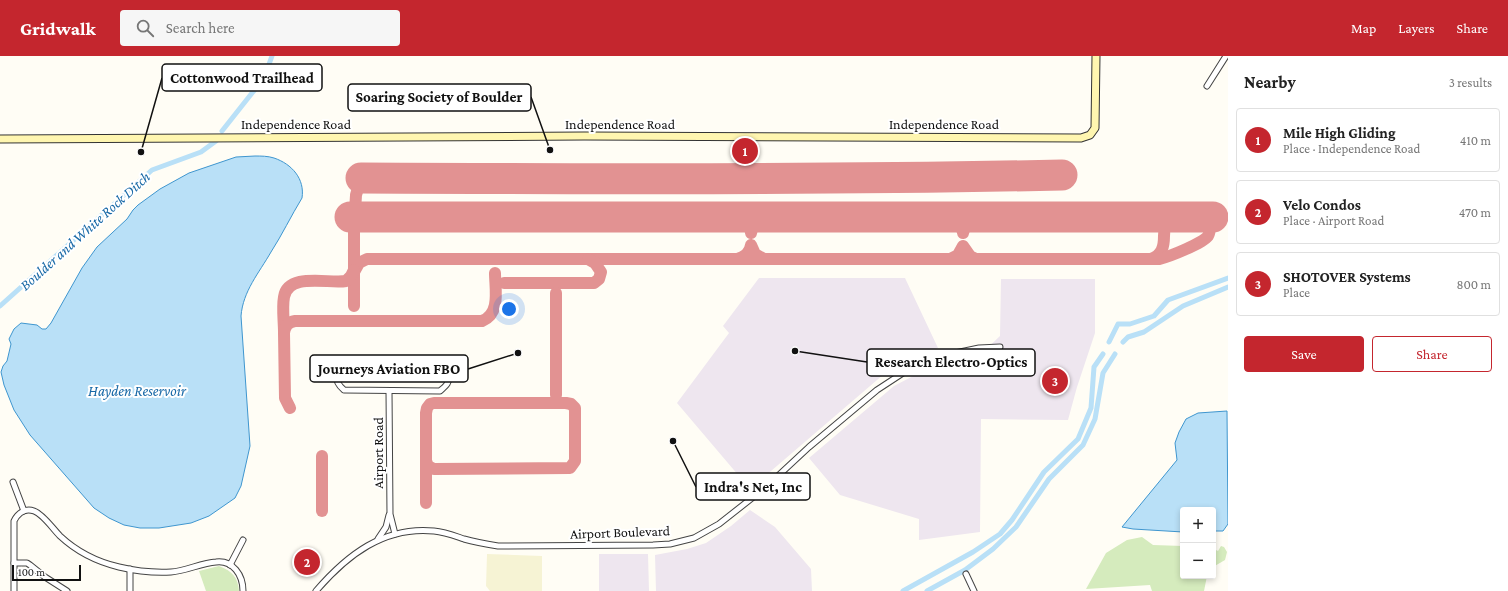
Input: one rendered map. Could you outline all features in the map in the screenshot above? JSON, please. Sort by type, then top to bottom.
[{"type":"street","name":"Independence Road","points":[[0,138],[561,136],[1086,138],[1093,132],[1096,125],[1096,56]]},
{"type":"street","points":[[1207,86],[1226,56]]},
{"type":"street","name":"Airport Boulevard","points":[[395,534],[411,531],[435,531],[498,546],[626,546],[682,542],[702,535],[719,524],[766,487],[809,448],[889,381],[920,364],[941,356],[979,348],[1000,347]]},
{"type":"street","points":[[439,362],[444,365],[447,370],[447,384],[440,391],[389,391],[344,390],[339,386],[337,372],[340,367],[348,363],[439,362]]},
{"type":"street","name":"Airport Road","points":[[316,591],[350,557],[378,539],[395,534],[390,514],[389,391]]},
{"type":"street","points":[[13,482],[24,511]]},
{"type":"street","points":[[14,591],[14,521],[18,515],[24,511],[30,510],[35,511],[66,542],[104,562],[130,569],[152,572],[172,572],[191,569],[215,562],[224,562],[239,573],[242,578],[243,591]]},
{"type":"street","name":"Airport Road","points":[[378,539],[386,527],[390,514]]},
{"type":"street","points":[[230,565],[244,540]]},
{"type":"street","points":[[14,563],[27,563],[67,591]]},
{"type":"street","points":[[130,569],[130,591]]},
{"type":"street","points":[[966,574],[974,591]]},
{"type":"shaded area","points":[[759,278],[905,278],[938,348],[917,355],[891,368],[750,489],[677,403],[729,333],[723,326]]},
{"type":"shaded area","points":[[1001,279],[1095,279],[1095,333],[1068,420],[981,419],[980,532],[919,540],[919,519],[840,495],[809,458],[894,386],[917,374],[946,362],[979,356],[1000,336]]},
{"type":"shaded area","points":[[750,510],[775,527],[811,569],[812,591],[656,591],[655,555],[687,549],[706,543],[731,526]]},
{"type":"shaded area","points":[[487,554],[542,556],[542,591],[490,591],[486,586]]},
{"type":"shaded area","points":[[599,554],[648,554],[649,591],[599,591]]},
{"type":"green space","points":[[1142,537],[1153,545],[1180,546],[1180,579],[1206,579],[1204,591],[1152,591],[1150,585],[1086,589],[1106,553],[1127,540]]},
{"type":"green space","points":[[1221,546],[1224,547],[1227,552],[1225,560],[1216,565],[1216,550],[1218,551]]},
{"type":"green space","points":[[219,566],[234,575],[239,591],[206,591],[199,571]]},
{"type":"water","name":"Hayden Reservoir","points":[[236,157],[272,157],[292,168],[301,185],[302,198],[279,239],[252,282],[242,307],[241,316],[250,446],[241,486],[235,498],[209,516],[191,523],[159,528],[140,528],[124,525],[109,518],[94,508],[30,435],[14,410],[4,385],[1,372],[7,361],[11,344],[9,339],[14,329],[21,323],[37,325],[42,329],[46,329],[51,323],[82,268],[97,247],[127,219],[138,205],[160,189],[189,173]]},
{"type":"water","points":[[1227,411],[1228,524],[1223,531],[1216,531],[1216,507],[1180,507],[1180,532],[1122,527],[1177,460],[1175,443],[1179,432],[1186,419],[1198,413]]},
{"type":"waterway","points":[[222,131],[264,78],[272,56]]},
{"type":"waterway","name":"Boulder and White Rock Ditch","points":[[0,306],[152,170],[201,152],[216,141]]},
{"type":"waterway","points":[[1109,342],[1118,324],[1130,324],[1154,316],[1168,300],[1228,278]]},
{"type":"waterway","points":[[1123,342],[1128,337],[1144,332],[1183,306],[1228,287]]},
{"type":"waterway","points":[[903,591],[973,552],[1000,534],[1012,520],[1044,472],[1078,439],[1091,408],[1094,367],[1103,354]]},
{"type":"waterway","points":[[927,591],[965,570],[993,549],[1016,527],[1049,479],[1083,445],[1095,419],[1103,373],[1115,354]]},
{"type":"taxiway","points":[[354,229],[356,195],[361,178]]},
{"type":"taxiway","points":[[736,217],[746,222],[750,227],[751,233],[756,222],[767,217]]},
{"type":"taxiway","points":[[947,217],[958,222],[963,233],[968,222],[979,217]]},
{"type":"taxiway","points":[[1148,217],[1159,221],[1164,228],[1164,244],[1162,250],[1158,255],[1151,259]]},
{"type":"taxiway","points":[[354,272],[359,263],[367,259],[1159,259],[1170,256],[1205,239],[1210,232],[1210,217]]},
{"type":"taxiway","points":[[354,306],[354,229],[362,220],[371,218]]},
{"type":"taxiway","points":[[737,259],[747,254],[751,245],[755,254],[764,259]]},
{"type":"taxiway","points":[[950,259],[958,255],[963,246],[970,256],[976,259]]},
{"type":"taxiway","points":[[504,283],[594,283],[599,279],[601,272],[595,263],[588,259]]},
{"type":"taxiway","points":[[284,332],[283,301],[287,289],[293,284],[301,282],[346,281],[354,270]]},
{"type":"taxiway","points":[[290,408],[285,398],[284,333],[285,328],[289,323],[295,321],[482,321],[488,318],[492,313],[496,300],[495,273]]},
{"type":"taxiway","points":[[556,293],[556,395]]},
{"type":"taxiway","points":[[426,461],[428,466],[434,469],[570,468],[575,461],[575,408],[571,404],[566,403],[430,404],[426,413],[426,503]]},
{"type":"taxiway","points":[[322,456],[322,511]]},
{"type":"runway","points":[[361,178],[623,179],[1062,175]]},
{"type":"runway","points":[[350,217],[1213,217]]},
{"type":"place","name":"Soaring Society of Boulder","points":[[550,150]]},
{"type":"place","name":"Mile High Gliding","points":[[745,151]]},
{"type":"place","name":"Cottonwood Trailhead","points":[[141,152]]},
{"type":"place","name":"Research Electro-Optics","points":[[795,351]]},
{"type":"place","name":"Journeys Aviation FBO","points":[[518,353]]},
{"type":"place","name":"SHOTOVER Systems","points":[[1055,381]]},
{"type":"place","name":"Indra's Net, Inc","points":[[673,441]]},
{"type":"place","name":"Velo Condos","points":[[307,562]]}]
